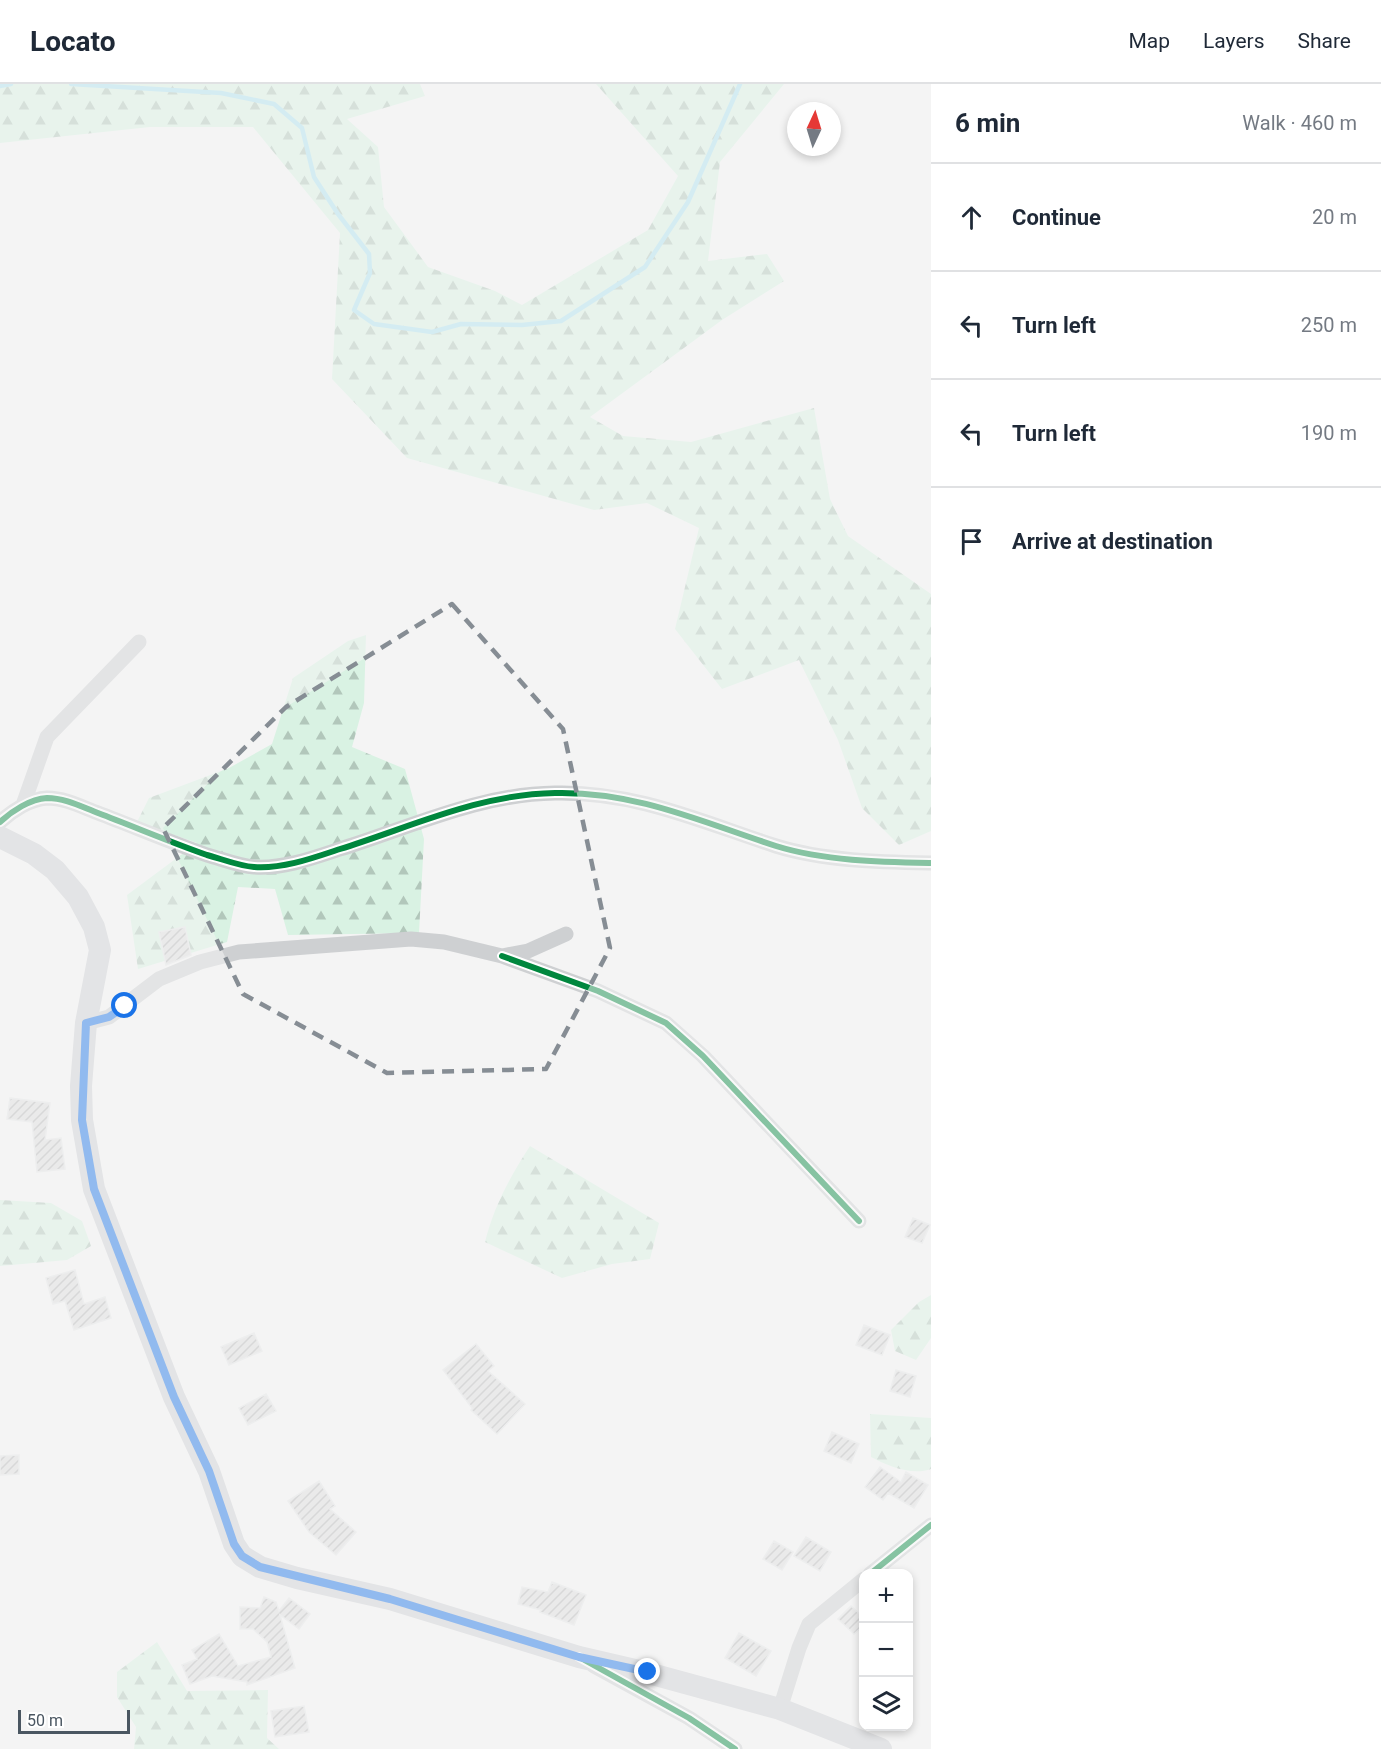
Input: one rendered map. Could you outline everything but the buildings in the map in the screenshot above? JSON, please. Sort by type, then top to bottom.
[{"type":"main road","points":[[0,837],[34,854],[55,870],[78,897],[94,927],[100,950],[86,1023],[82,1120],[94,1189],[174,1397],[209,1471],[234,1544],[242,1556],[260,1567],[390,1599],[579,1657],[648,1672],[780,1709],[881,1749]]},
{"type":"street","points":[[23,805],[47,737],[139,642]]},
{"type":"street","points":[[0,822],[23,805],[46,798],[66,801],[169,842],[253,867],[282,865],[323,854],[502,797],[527,793],[595,794],[634,799],[674,810],[778,846],[810,853],[929,864]]},
{"type":"street","points":[[502,957],[528,951],[566,934]]},
{"type":"street","points":[[86,1023],[109,1017],[159,979],[200,962],[239,952],[411,939],[444,942],[502,957],[598,991],[666,1023],[703,1056],[859,1221]]},
{"type":"street","points":[[876,1569],[931,1525]]},
{"type":"street","points":[[780,1709],[798,1648],[809,1624],[859,1583]]},
{"type":"street","points":[[579,1657],[634,1690],[689,1718],[735,1749]]},
{"type":"highlighted area","points":[[452,604],[563,729],[610,948],[546,1069],[387,1073],[243,994],[163,828],[286,707]]},
{"type":"green space","points":[[0,84],[420,84],[425,96],[347,119],[378,147],[384,207],[428,267],[495,291],[522,305],[648,230],[678,176],[596,84],[784,84],[720,162],[708,261],[767,254],[784,281],[722,320],[590,417],[623,436],[691,442],[814,408],[830,499],[848,536],[931,594],[931,831],[899,845],[862,808],[838,740],[799,660],[722,689],[675,629],[699,528],[647,503],[594,510],[407,458],[332,379],[340,233],[253,127],[150,127],[0,143]]},
{"type":"green space","points":[[366,635],[364,703],[352,747],[405,769],[424,839],[419,933],[288,935],[275,889],[238,887],[227,942],[138,969],[127,895],[197,843],[137,822],[149,798],[229,768],[272,744],[293,678],[348,641]]},
{"type":"green space","points":[[530,1146],[659,1223],[650,1259],[612,1264],[562,1278],[485,1242],[503,1192]]},
{"type":"green space","points":[[0,1200],[51,1203],[82,1221],[91,1246],[67,1260],[0,1266]]},
{"type":"green space","points":[[931,1295],[931,1338],[916,1360],[895,1351],[891,1330],[919,1302]]},
{"type":"green space","points":[[870,1414],[931,1418],[931,1469],[908,1471],[892,1467],[871,1457]]},
{"type":"green space","points":[[157,1642],[187,1691],[268,1690],[267,1738],[279,1749],[134,1749],[136,1727],[117,1697],[117,1672]]},
{"type":"waterway","points":[[0,86],[11,84]]},
{"type":"waterway","points":[[71,84],[221,93],[274,104],[302,128],[314,177],[338,214],[369,254],[370,273],[354,310],[374,324],[432,332],[461,324],[522,325],[561,321],[645,267],[688,202],[740,84]]},
{"type":"cycle path","points":[[0,822],[28,803],[47,798],[60,800],[207,855],[242,865],[265,867],[287,865],[309,859],[472,805],[527,795],[584,794],[613,797],[668,810],[776,846],[813,855],[873,861],[931,863]]},
{"type":"cycle path","points":[[502,956],[598,991],[666,1023],[703,1056],[859,1221]]},
{"type":"cycle path","points":[[876,1569],[931,1525]]},
{"type":"cycle path","points":[[579,1657],[689,1718],[735,1749]]},
{"type":"route","points":[[125,1006],[96,1023],[86,1023],[81,1086],[82,1120],[94,1189],[174,1397],[209,1471],[234,1544],[242,1556],[260,1567],[297,1578],[390,1599],[579,1657],[648,1672]]}]
